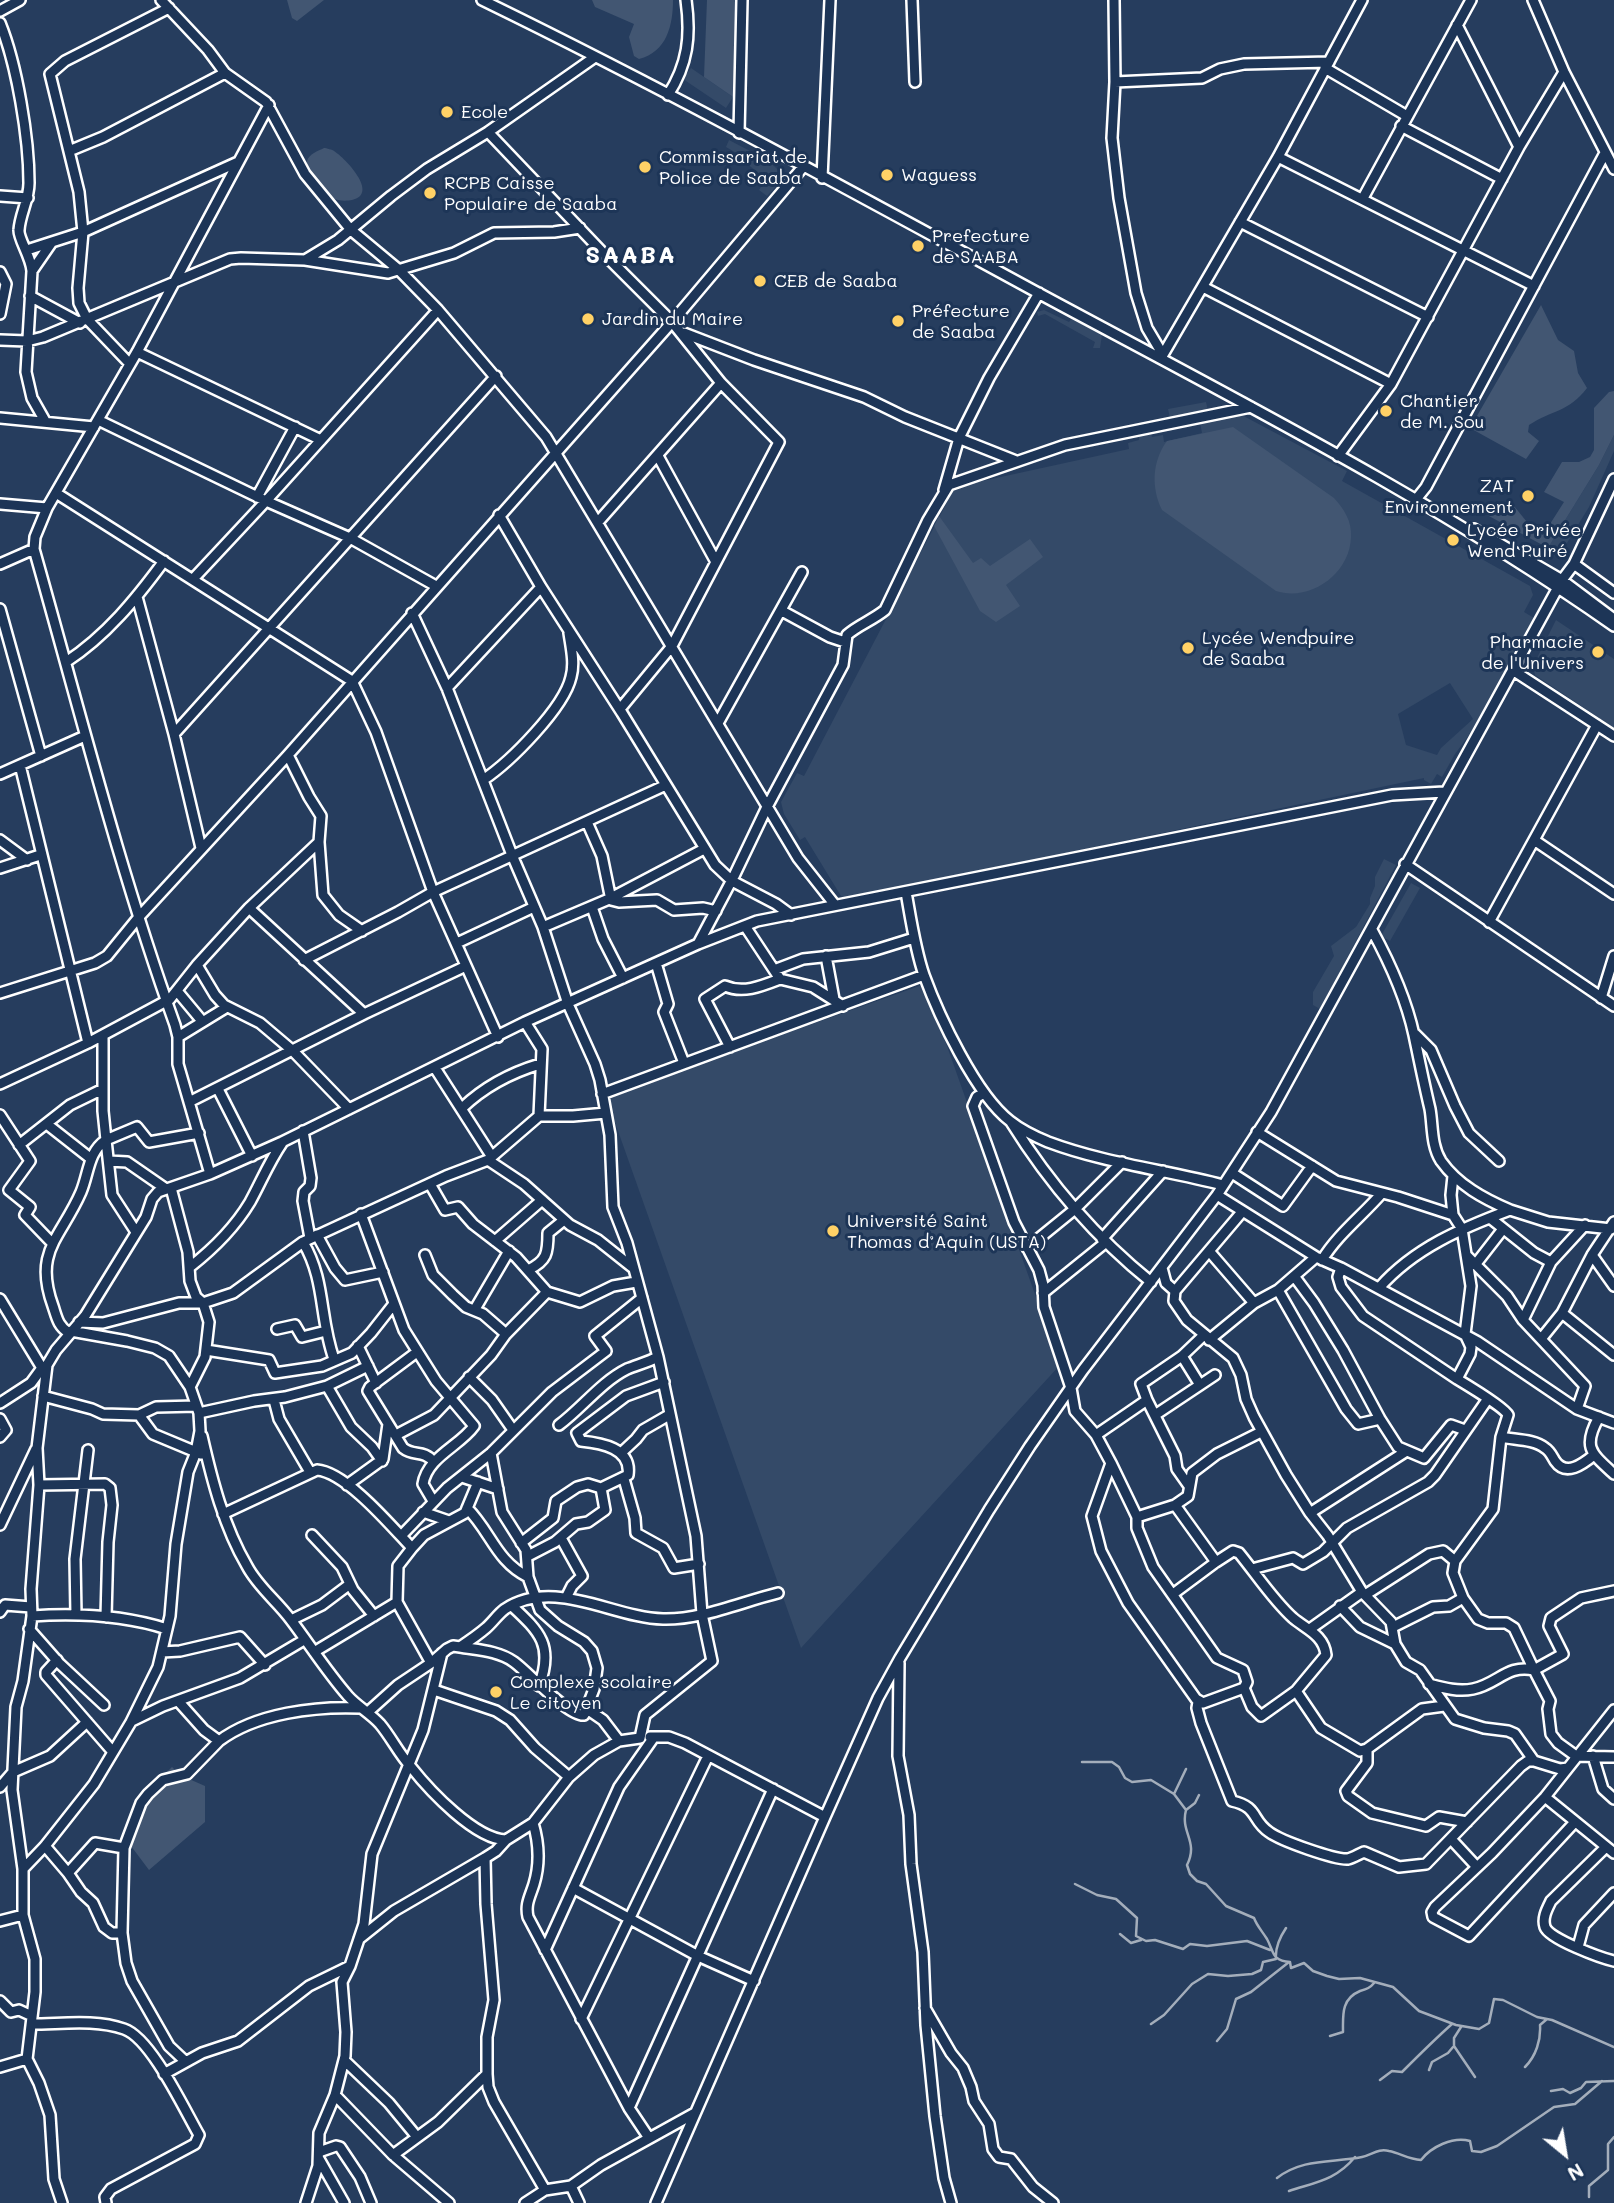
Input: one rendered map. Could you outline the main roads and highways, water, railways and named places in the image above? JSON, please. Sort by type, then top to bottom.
[{"type":"waterway","points":[[1082,1762],[1112,1762],[1119,1767],[1125,1778],[1132,1782],[1151,1780],[1174,1794],[1186,1810],[1185,1825],[1191,1850],[1187,1865],[1190,1874],[1197,1881],[1206,1884],[1226,1906],[1254,1918],[1274,1955],[1280,1960],[1290,1962],[1291,1968],[1304,1963],[1313,1971],[1327,1976],[1339,1979],[1360,1978],[1393,1987],[1419,2011],[1456,2025],[1479,2029],[1489,2023],[1494,1999],[1503,2000],[1537,2017],[1552,2020],[1614,2047]]},
{"type":"waterway","points":[[1174,1794],[1186,1769]]},
{"type":"waterway","points":[[1186,1810],[1195,1803],[1199,1795]]},
{"type":"waterway","points":[[1075,1884],[1097,1895],[1116,1899],[1137,1918],[1136,1936],[1146,1941],[1155,1940],[1183,1949],[1190,1944],[1207,1946],[1247,1941],[1270,1950]]},
{"type":"waterway","points":[[1151,2024],[1164,2015],[1192,1984],[1208,1974],[1228,1976],[1252,1974],[1261,1970],[1263,1962],[1276,1959],[1278,1943],[1286,1928]]},
{"type":"waterway","points":[[1120,1934],[1131,1943],[1141,1940]]},
{"type":"waterway","points":[[1217,2041],[1227,2029],[1236,1999],[1251,1992],[1289,1962]]},
{"type":"waterway","points":[[1330,2036],[1343,2032],[1344,2008],[1349,1998],[1375,1982]]},
{"type":"waterway","points":[[1525,2067],[1537,2048],[1540,2025],[1547,2019]]},
{"type":"waterway","points":[[1380,2080],[1392,2071],[1402,2072],[1452,2024]]},
{"type":"waterway","points":[[1461,2027],[1454,2038],[1454,2046],[1475,2077]]},
{"type":"waterway","points":[[1429,2070],[1432,2062],[1453,2047]]},
{"type":"waterway","points":[[1277,2178],[1307,2164],[1362,2157],[1382,2150],[1421,2160],[1436,2147],[1457,2140],[1470,2141],[1472,2151],[1481,2152],[1497,2146],[1554,2107],[1575,2104],[1602,2081]]},
{"type":"waterway","points":[[1551,2091],[1563,2089],[1570,2093],[1581,2088],[1586,2082],[1614,2081]]},
{"type":"waterway","points":[[1589,2197],[1589,2186],[1608,2170],[1608,2144],[1614,2137]]},
{"type":"waterway","points":[[1289,2191],[1333,2175],[1355,2157]]},
{"type":"place","name":"Ecole","points":[[447,112]]},
{"type":"place","name":"Commissariat de Police de Saaba","points":[[645,167]]},
{"type":"place","name":"Waguess","points":[[887,175]]},
{"type":"place","name":"RCPB Caisse Populaire de Saaba","points":[[430,193]]},
{"type":"place","name":"Prefecture de SAABA","points":[[918,246]]},
{"type":"place","name":"CEB de Saaba","points":[[760,281]]},
{"type":"place","name":"Jardin du Maire","points":[[588,319]]},
{"type":"place","name":"Préfecture de Saaba","points":[[898,321]]},
{"type":"place","name":"Chantier de M. Sou","points":[[1386,411]]},
{"type":"place","name":"ZAT Environnement","points":[[1528,496]]},
{"type":"place","name":"Lycée Privée Wend Puiré","points":[[1453,540]]},
{"type":"place","name":"Lycée Wendpuire de Saaba","points":[[1188,648]]},
{"type":"place","name":"Pharmacie de l'Univers","points":[[1598,652]]},
{"type":"place","name":"Université Saint Thomas d’Aquin (USTA)","points":[[833,1231]]},
{"type":"place","name":"Complexe scolaire Le citoyen","points":[[496,1692]]},
{"type":"district","name":"SAABA","points":[[631,256]]}]
